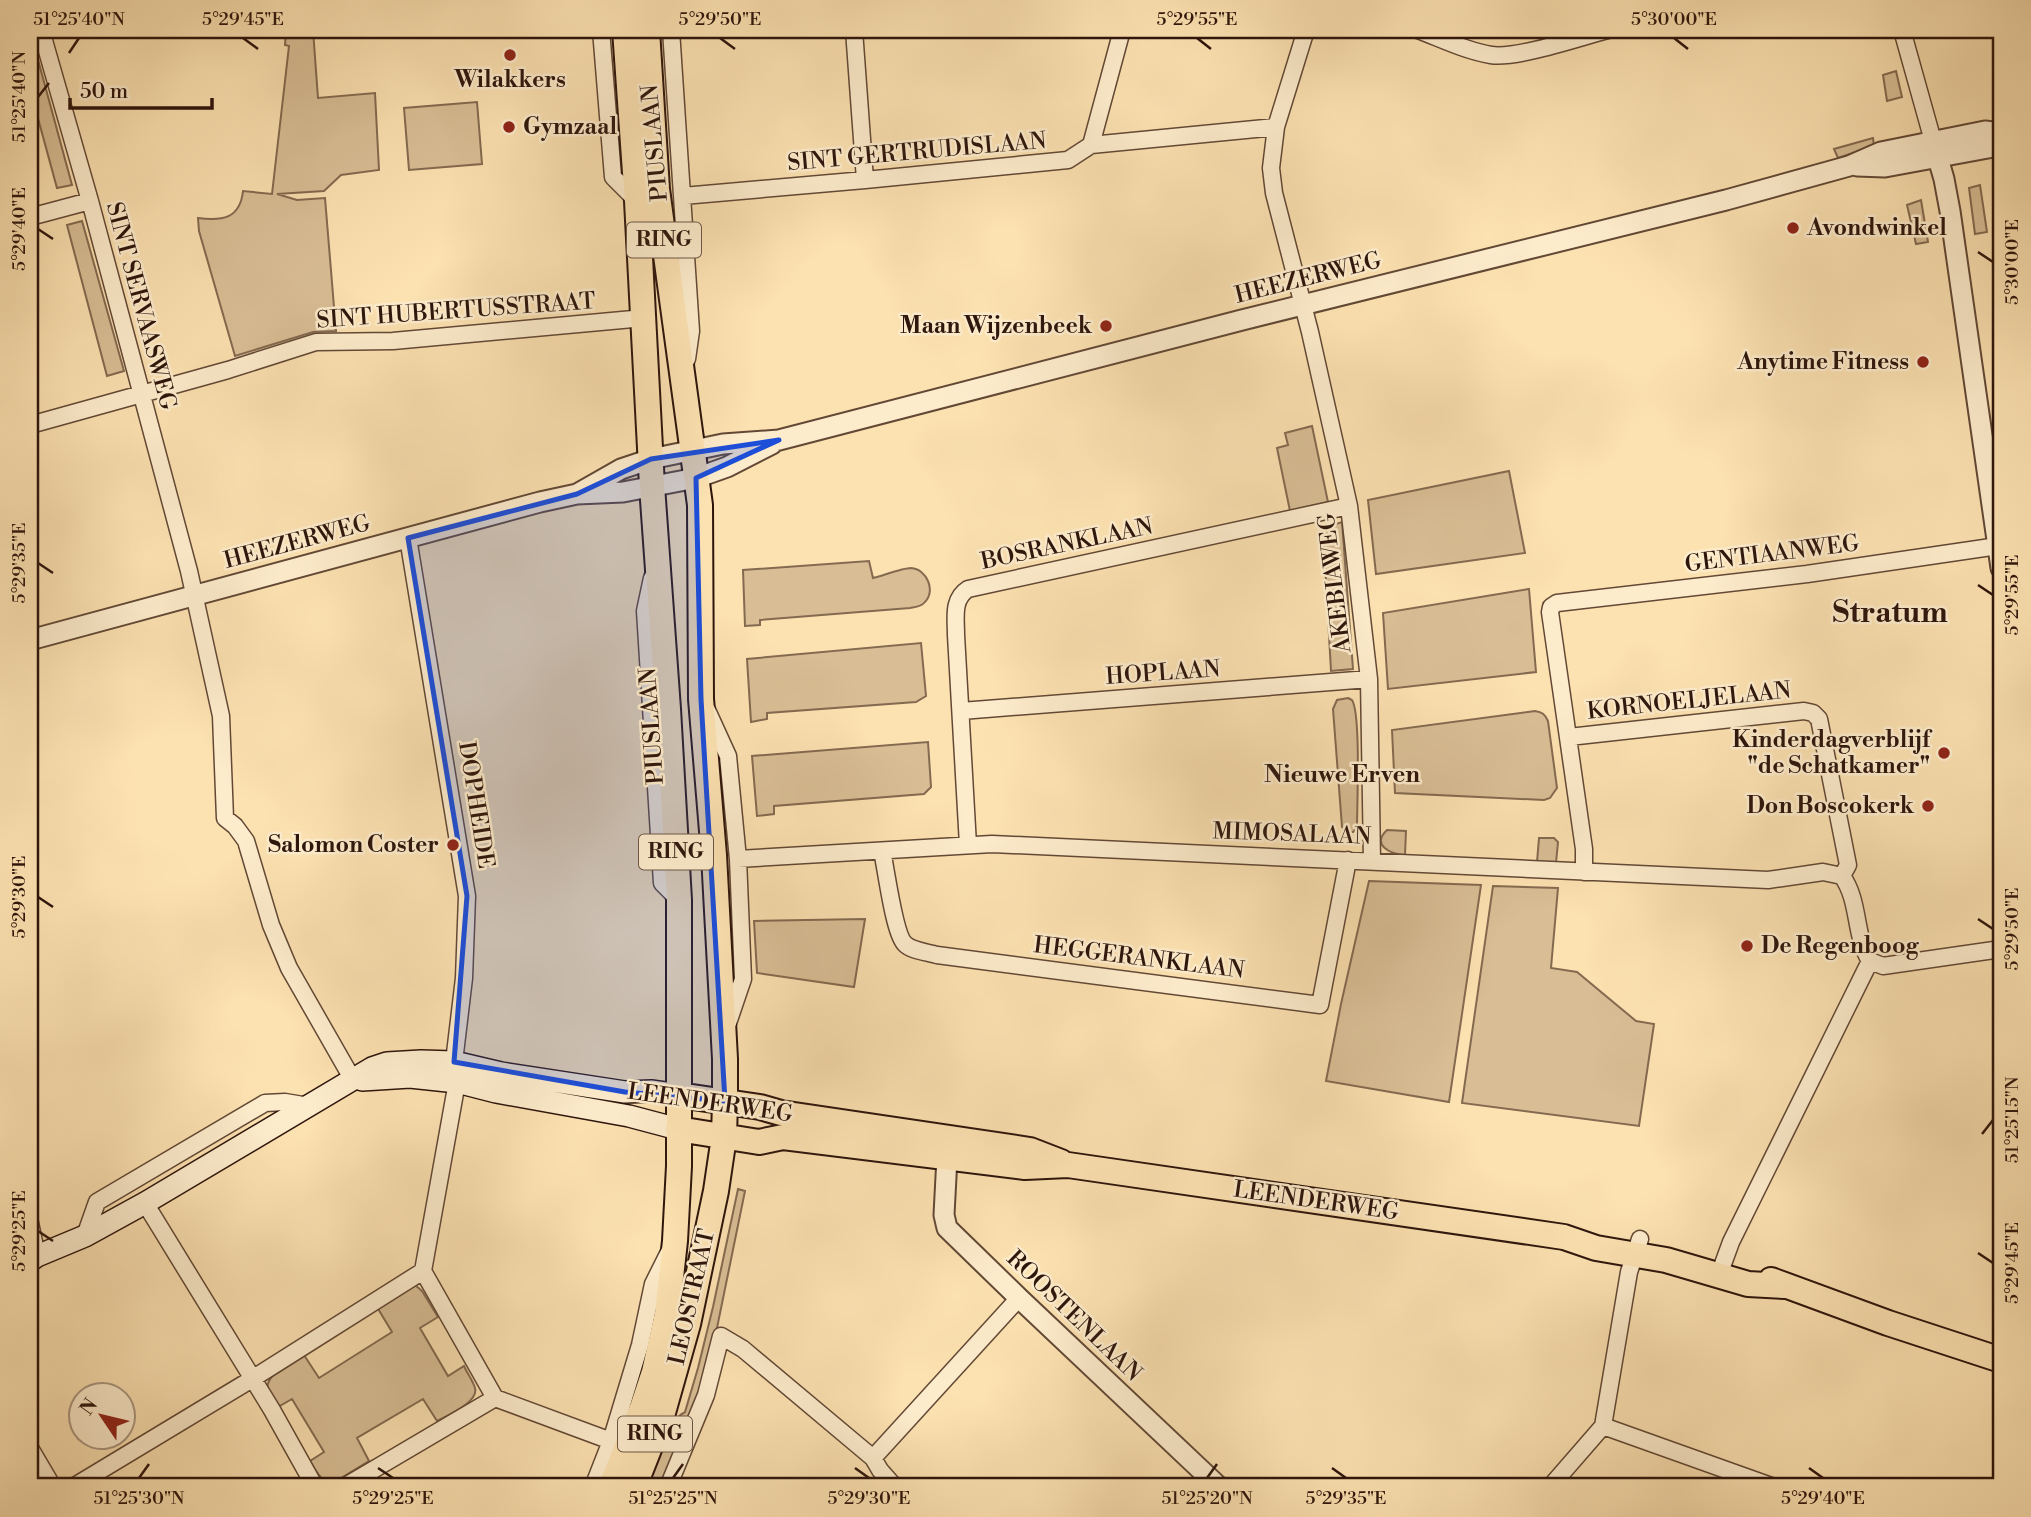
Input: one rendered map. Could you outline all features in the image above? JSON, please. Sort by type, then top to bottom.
[{"type":"main road","name":"PIUSLAAN","points":[[625,30],[679,900],[678,1095]]},
{"type":"main road","name":"PIUSLAAN","points":[[647,30],[657,189],[700,505],[701,699],[715,855],[726,1101]]},
{"type":"main road","name":"LEENDERWEG","points":[[32,1258],[85,1236],[145,1203],[372,1068],[387,1063],[421,1061],[455,1072],[496,1092],[629,1116],[678,1129],[724,1137],[759,1142],[783,1136],[1026,1167],[1068,1165],[1564,1237],[1601,1232],[1638,1247],[1721,1266],[1785,1286],[2001,1360]]},
{"type":"main road","name":"LEENDERWEG","points":[[455,1072],[501,1073],[625,1092],[651,1091],[726,1101],[781,1113],[1030,1150],[1068,1165]]},
{"type":"main road","name":"LEOSTRAAT","points":[[611,1487],[654,1371],[667,1314],[676,1241],[678,1095]]},
{"type":"main road","name":"LEOSTRAAT","points":[[634,1487],[662,1416],[688,1324],[716,1191],[726,1101]]},
{"type":"street","name":"SINT SERVAASWEG","points":[[41,30],[90,201],[194,595],[220,716],[225,818],[246,841],[271,925],[289,968],[353,1080]]},
{"type":"street","name":"PIUSLAAN","points":[[601,30],[613,177],[637,201]]},
{"type":"street","name":"PIUSLAAN","points":[[671,30],[691,331],[684,381]]},
{"type":"street","points":[[855,30],[865,180]]},
{"type":"street","points":[[1091,145],[1122,30]]},
{"type":"street","name":"AKEBIAWEG","points":[[1306,30],[1276,127],[1271,169],[1274,193],[1303,304],[1349,506],[1369,679],[1372,861]]},
{"type":"street","points":[[1418,30],[1469,50],[1493,55],[1514,54],[1608,30]]},
{"type":"street","points":[[1902,30],[1936,149],[1950,211],[1993,444],[2001,568]]},
{"type":"street","name":"SINT GERTRUDISLAAN","points":[[683,196],[1068,160],[1091,145],[1276,127]]},
{"type":"street","name":"HEEZERWEG","points":[[1936,149],[1985,131],[2001,133]]},
{"type":"street","name":"HEEZERWEG","points":[[577,494],[621,469],[651,459],[723,444],[779,440],[1303,304],[1726,200],[1849,166],[1881,152],[1988,148],[2001,142]]},
{"type":"street","points":[[30,217],[90,201]]},
{"type":"street","name":"SINT HUBERTUSSTRAAT","points":[[30,425],[228,370],[316,342],[393,341],[644,318]]},
{"type":"street","name":"HEEZERWEG","points":[[30,640],[540,502],[577,494],[614,493],[696,478],[751,456],[779,440]]},
{"type":"street","name":"BOSRANKLAAN","points":[[968,845],[955,606],[960,594],[968,589],[1349,506]]},
{"type":"street","name":"DOPHEIDE","points":[[408,538],[467,896],[464,978],[455,1072],[423,1271]]},
{"type":"street","name":"GENTIAANWEG","points":[[1569,737],[1550,612],[1551,607],[1557,603],[1818,573],[1998,546]]},
{"type":"street","name":"HOPLAAN","points":[[961,711],[1369,679]]},
{"type":"street","name":"PIUSLAAN","points":[[701,699],[728,756],[738,859],[743,979],[724,1035]]},
{"type":"street","name":"KORNOELJELAAN","points":[[1569,737],[1804,711],[1813,713],[1819,719],[1848,865],[1842,876]]},
{"type":"street","points":[[1569,737],[1584,849],[1584,872]]},
{"type":"street","name":"MIMOSALAAN","points":[[738,859],[968,845],[1054,846],[1768,880],[1823,872],[1842,876]]},
{"type":"street","name":"HEGGERANKLAAN","points":[[882,851],[898,931],[904,944],[914,949],[937,955],[1320,1005],[1348,860]]},
{"type":"street","points":[[1842,876],[1851,888],[1863,949],[1870,961],[1883,966],[2001,949]]},
{"type":"street","points":[[1721,1266],[1870,961]]},
{"type":"street","points":[[85,1236],[97,1202],[265,1103],[285,1102],[309,1106]]},
{"type":"street","name":"ROOSTENLAAN","points":[[947,1157],[944,1215],[947,1228],[1219,1487]]},
{"type":"street","points":[[145,1203],[315,1487]]},
{"type":"street","points":[[30,1223],[32,1258]]},
{"type":"street","name":"LEOSTRAAT","points":[[593,1487],[611,1441],[640,1345],[653,1284],[676,1241]]},
{"type":"street","points":[[1550,1487],[1603,1426],[1629,1272],[1638,1247]]},
{"type":"street","points":[[73,1487],[252,1379],[423,1271],[495,1398],[611,1441]]},
{"type":"street","points":[[895,1487],[873,1458],[1019,1298]]},
{"type":"street","name":"LEOSTRAAT","points":[[668,1487],[706,1395],[720,1336],[743,1349],[873,1458]]},
{"type":"street","points":[[344,1487],[495,1398]]},
{"type":"street","points":[[1603,1426],[1774,1487]]},
{"type":"street","points":[[30,1448],[53,1487]]},
{"type":"highlighted area","points":[[779,440],[696,478],[701,699],[725,1101],[625,1092],[454,1062],[467,896],[408,538],[577,494],[651,459]]},
{"type":"shaded area","points":[[286,30],[313,30],[318,98],[375,93],[379,170],[341,175],[324,191],[277,194],[297,200],[325,198],[336,331],[313,332],[235,356],[199,231],[198,218],[215,219],[234,213],[243,191],[272,194],[289,46],[285,45]]},
{"type":"shaded area","points":[[31,34],[72,185],[57,188],[30,89]]},
{"type":"shaded area","points":[[1896,71],[1902,97],[1887,101],[1883,75]]},
{"type":"shaded area","points":[[477,102],[482,164],[409,170],[404,108]]},
{"type":"shaded area","points":[[1873,138],[1874,146],[1838,158],[1834,149]]},
{"type":"shaded area","points":[[1980,185],[1987,232],[1975,234],[1969,188]]},
{"type":"shaded area","points":[[1921,200],[1928,242],[1916,244],[1907,205]]},
{"type":"shaded area","points":[[82,221],[124,371],[107,376],[67,225]]},
{"type":"shaded area","points":[[1312,426],[1328,502],[1290,511],[1277,448],[1288,445],[1285,433]]},
{"type":"shaded area","points":[[1509,471],[1525,553],[1376,574],[1368,500]]},
{"type":"shaded area","points":[[1342,522],[1353,669],[1331,671],[1323,528]]},
{"type":"shaded area","points":[[869,561],[873,578],[907,568],[917,569],[925,576],[930,587],[925,602],[910,608],[760,620],[760,625],[745,626],[743,570]]},
{"type":"shaded area","points":[[1529,589],[1536,672],[1388,689],[1383,613]]},
{"type":"shaded area","points":[[921,643],[926,696],[916,702],[767,713],[767,719],[751,722],[747,659]]},
{"type":"shaded area","points":[[1337,700],[1352,700],[1355,709],[1358,741],[1357,828],[1353,832],[1342,827],[1333,709]]},
{"type":"shaded area","points":[[1535,711],[1543,714],[1548,721],[1557,788],[1550,798],[1544,800],[1395,793],[1392,730]]},
{"type":"shaded area","points":[[928,742],[931,787],[924,794],[774,806],[774,814],[757,816],[752,756]]},
{"type":"shaded area","points":[[1387,830],[1406,831],[1405,855],[1384,848],[1381,840]]},
{"type":"shaded area","points":[[1539,838],[1554,838],[1558,842],[1556,863],[1537,862]]},
{"type":"shaded area","points":[[1369,881],[1481,885],[1449,1102],[1326,1081]]},
{"type":"shaded area","points":[[1493,886],[1558,888],[1551,968],[1577,972],[1636,1021],[1654,1024],[1639,1126],[1462,1103]]},
{"type":"shaded area","points":[[865,919],[854,987],[757,973],[754,921]]},
{"type":"shaded area","points":[[738,1189],[745,1191],[709,1367],[662,1487],[647,1487],[667,1434],[685,1412],[713,1307]]},
{"type":"shaded area","points":[[415,1285],[422,1291],[438,1317],[420,1328],[448,1376],[464,1366],[475,1393],[462,1408],[437,1421],[423,1399],[357,1438],[369,1461],[336,1481],[327,1481],[310,1461],[324,1452],[292,1399],[278,1407],[268,1391],[270,1379],[280,1369],[304,1355],[319,1378],[392,1332],[377,1307]]},
{"type":"place","name":"Wilakkers","points":[[510,55]]},
{"type":"place","name":"Gymzaal","points":[[509,127]]},
{"type":"place","name":"Avondwinkel","points":[[1793,228]]},
{"type":"place","name":"Maan Wijzenbeek","points":[[1106,326]]},
{"type":"place","name":"Anytime Fitness","points":[[1923,362]]},
{"type":"place","name":"Kinderdagverblijf \"de Schatkamer\"","points":[[1944,753]]},
{"type":"place","name":"Don Boscokerk","points":[[1928,806]]},
{"type":"place","name":"Salomon Coster","points":[[453,845]]},
{"type":"place","name":"De Regenboog","points":[[1747,946]]},
{"type":"district","name":"Stratum","points":[[1890,613]]},
{"type":"district","name":"Nieuwe Erven","points":[[1342,775]]}]
